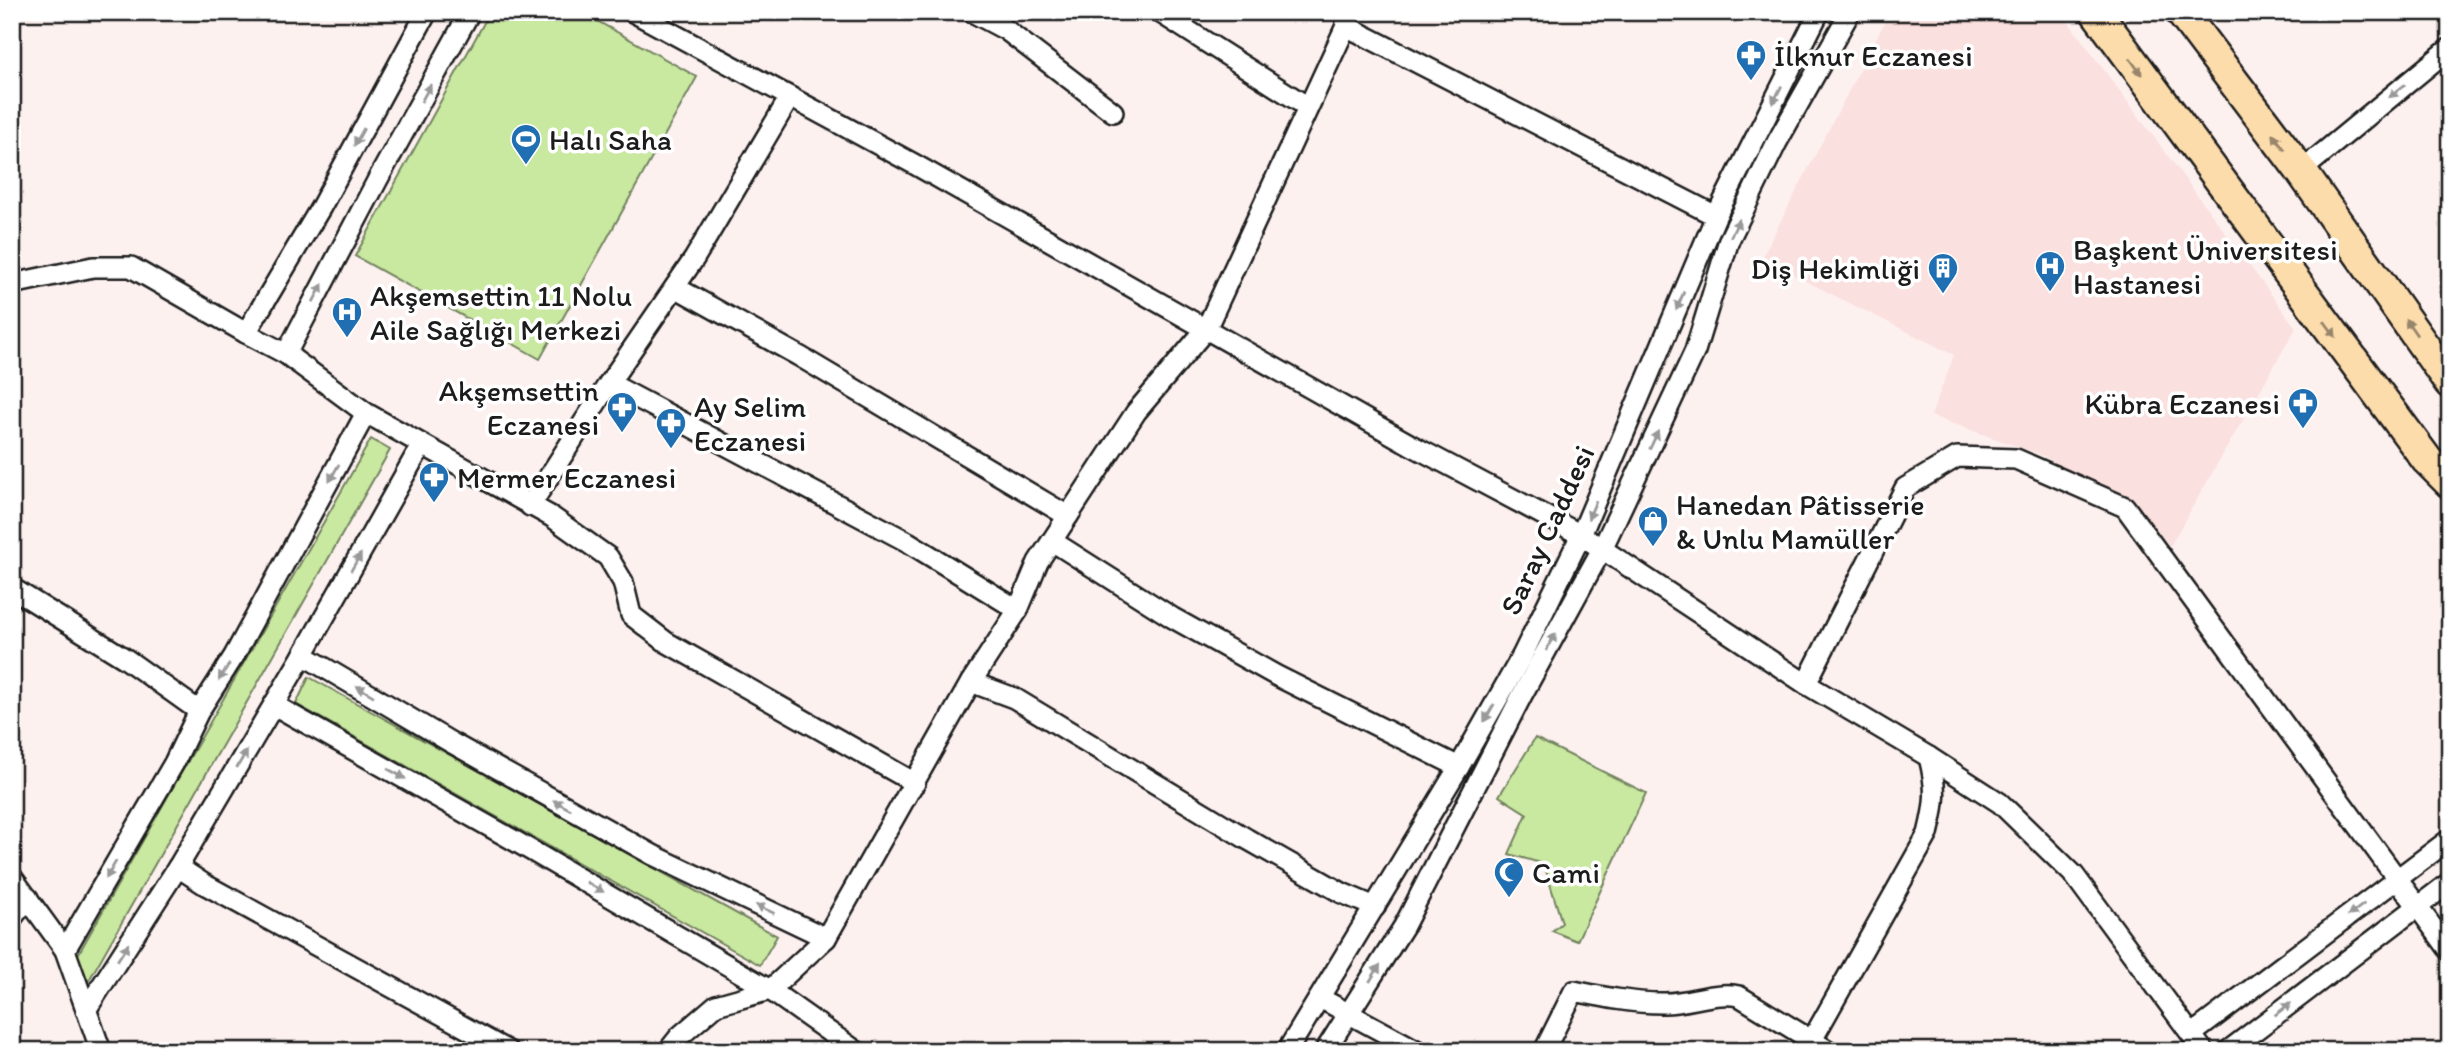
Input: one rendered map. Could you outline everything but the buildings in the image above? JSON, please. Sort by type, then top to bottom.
[{"type":"highway","points":[[2096,12],[2427,460],[2450,495]]},
{"type":"highway","points":[[2181,12],[2301,171],[2450,383]]},
{"type":"highway","points":[[2427,460],[2450,483]]},
{"type":"street","points":[[246,333],[321,207],[427,12]]},
{"type":"street","points":[[286,354],[470,12]]},
{"type":"street","points":[[633,12],[657,18],[790,97],[914,164],[1411,445],[1581,535],[1806,684],[2000,803],[2074,875],[2199,1046],[2396,880],[2450,839]]},
{"type":"street","points":[[972,12],[1006,30],[1113,112]]},
{"type":"street","points":[[1159,12],[1308,107]]},
{"type":"street","name":"Saray Caddesi","points":[[1287,1051],[1459,767],[1522,656],[1581,535],[1716,216],[1819,12]]},
{"type":"street","name":"Saray Caddesi","points":[[1325,1051],[1404,926],[1522,695],[1602,549],[1695,351],[1729,240],[1777,142],[1850,12]]},
{"type":"street","points":[[668,1051],[680,1036],[716,1005],[769,990],[826,938],[971,682],[1018,610],[1038,562],[1136,412],[1206,329],[1346,19],[1716,216]]},
{"type":"street","points":[[2301,171],[2450,48]]},
{"type":"street","points":[[530,506],[609,383],[694,259],[790,97]]},
{"type":"street","points":[[12,284],[93,267],[131,267],[286,354],[366,414],[552,517],[608,557],[623,582],[631,615],[666,642],[915,783]]},
{"type":"street","points":[[674,287],[799,356],[1068,516]]},
{"type":"street","points":[[609,383],[908,542],[1018,610]]},
{"type":"street","points":[[65,950],[174,763],[199,711],[234,656],[366,414]]},
{"type":"street","points":[[86,1010],[178,866],[274,705],[421,446]]},
{"type":"street","points":[[1806,684],[1905,488],[1957,457],[2016,459],[2125,507],[2450,951]]},
{"type":"street","points":[[1052,541],[1173,618],[1278,676],[1459,767]]},
{"type":"street","points":[[12,588],[126,659],[199,711]]},
{"type":"street","points":[[303,655],[452,743],[653,855],[826,938]]},
{"type":"street","points":[[971,682],[1014,698],[1247,839],[1342,892],[1375,907]]},
{"type":"street","points":[[274,705],[515,841],[769,990],[856,1051]]},
{"type":"street","points":[[1812,1040],[1928,834],[1936,803],[1929,757]]},
{"type":"street","points":[[178,866],[204,884],[508,1051]]},
{"type":"street","points":[[12,877],[65,950],[101,1051]]},
{"type":"street","points":[[2228,1051],[2450,882]]},
{"type":"street","points":[[12,918],[28,898]]},
{"type":"street","points":[[1544,1051],[1574,991],[1625,1001],[1664,1004],[1725,993],[1739,996],[1829,1051]]},
{"type":"street","points":[[1320,998],[1418,1051]]},
{"type":"shaded area","name":"Başkent Üniversitesi Hastanesi","points":[[1890,12],[2061,12],[2296,328],[2170,546],[2143,515],[2106,490],[2039,454],[1931,416],[1954,355],[1761,259]]},
{"type":"green space","name":"Halı Saha","points":[[490,12],[581,12],[697,77],[540,359],[355,256]]},
{"type":"green space","points":[[371,439],[390,450],[88,982],[76,958]]},
{"type":"green space","points":[[309,677],[777,936],[760,965],[296,704]]},
{"type":"green space","points":[[1535,738],[1646,793],[1577,941],[1552,931],[1562,923],[1544,864],[1509,854],[1527,814],[1499,796]]},
{"type":"place","name":"İlknur Eczanesi","points":[[1751,82]]},
{"type":"place","name":"Halı Saha","points":[[526,166]]},
{"type":"place","name":"Başkent Üniversitesi Hastanesi","points":[[2050,293]]},
{"type":"place","name":"Diş Hekimliği","points":[[1943,295]]},
{"type":"place","name":"Akşemsettin 11 Nolu Aile Sağlığı Merkezi","points":[[347,339]]},
{"type":"place","name":"Kübra Eczanesi","points":[[2303,430]]},
{"type":"place","name":"Akşemsettin Eczanesi","points":[[622,434]]},
{"type":"place","name":"Ay Selim Eczanesi","points":[[671,450]]},
{"type":"place","name":"Mermer Eczanesi","points":[[434,504]]},
{"type":"place","name":"Hanedan Pâtisserie & Unlu Mamüller","points":[[1653,548]]},
{"type":"place","name":"Cami","points":[[1509,899]]}]
